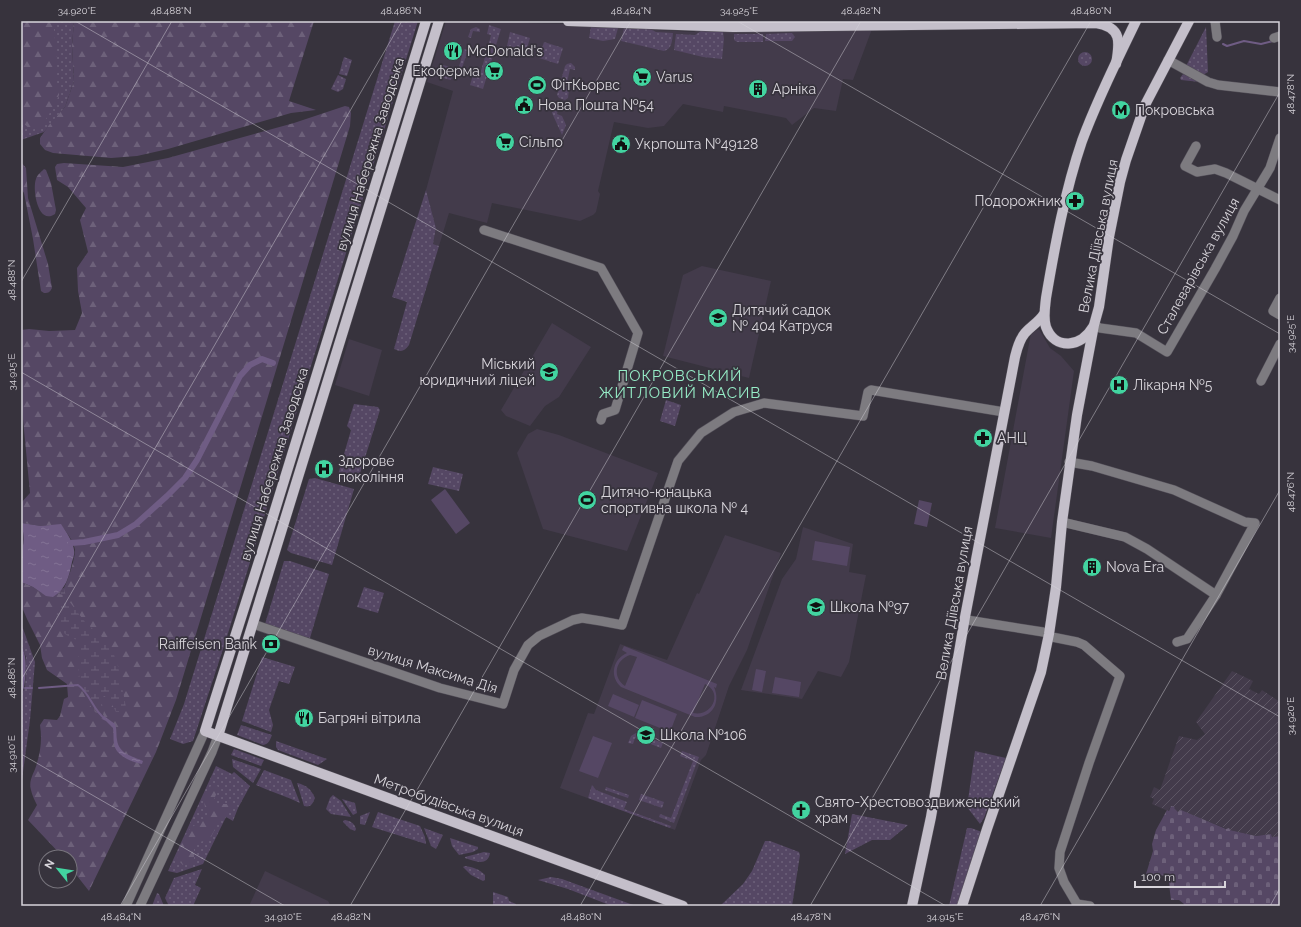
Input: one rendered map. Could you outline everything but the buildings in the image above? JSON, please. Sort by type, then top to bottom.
[{"type":"main road","name":"вулиця Набережна Заводська","points":[[205,731],[262,552],[426,21]]},
{"type":"main road","name":"вулиця Набережна Заводська","points":[[218,736],[439,21]]},
{"type":"main road","points":[[568,21],[634,22],[704,27],[761,24],[1089,22],[1114,29],[1119,40],[1116,64]]},
{"type":"main road","name":"Велика Діївська вулиця","points":[[1094,325],[1088,334],[1079,341],[1068,344],[1062,343],[1052,336],[1046,328],[1044,314],[1054,254],[1072,173],[1090,120],[1136,21]]},
{"type":"main road","name":"Велика Діївська вулиця","points":[[962,906],[1041,672],[1049,634],[1056,587],[1062,522],[1076,415],[1099,307],[1115,204],[1126,162],[1145,105],[1189,21]]},
{"type":"main road","points":[[335,314],[348,319]]},
{"type":"main road","name":"Велика Діївська вулиця","points":[[912,906],[931,817],[965,617],[1004,412],[1019,342],[1024,333],[1038,323],[1044,314]]},
{"type":"main road","name":"Метробудівська вулиця","points":[[205,731],[683,906]]},
{"type":"street","points":[[1215,21],[1217,37]]},
{"type":"street","points":[[1168,60],[1208,82],[1218,85],[1280,92]]},
{"type":"street","name":"Сталеварівська вулиця","points":[[1094,325],[1100,328],[1136,333],[1167,352],[1215,269],[1233,236],[1244,211],[1270,168],[1280,138]]},
{"type":"street","name":"Сталеварівська вулиця","points":[[1196,146],[1185,166],[1197,172],[1215,169],[1258,188],[1280,200]]},
{"type":"street","points":[[484,230],[601,268],[638,333],[615,410],[603,414],[601,420]]},
{"type":"street","points":[[1280,298],[1273,311],[1280,315]]},
{"type":"street","points":[[1261,381],[1280,344]]},
{"type":"street","name":"вулиця Максима Дія","points":[[253,624],[440,688],[503,704],[514,670],[528,645],[540,636],[573,620],[582,618],[622,625],[678,462],[701,433],[734,412],[764,403],[863,416],[868,392],[871,390],[1004,412]]},
{"type":"street","points":[[1069,462],[1092,466],[1174,490],[1245,522],[1255,523],[1216,595],[1187,639],[1177,642]]},
{"type":"street","points":[[1062,522],[1130,539],[1216,595]]},
{"type":"street","points":[[965,617],[967,620],[1049,634],[1052,637],[1077,642],[1084,645],[1120,676],[1089,763],[1076,808],[1060,852],[1059,868],[1064,882],[1076,905],[1090,906]]},
{"type":"street","name":"вулиця Набережна Заводська","points":[[126,906],[205,731]]},
{"type":"street","name":"вулиця Набережна Заводська","points":[[140,906],[211,755],[218,736]]},
{"type":"shaded area","points":[[446,21],[510,21],[529,23],[591,24],[653,27],[657,30],[694,32],[701,29],[872,29],[853,80],[843,79],[836,111],[814,108],[792,125],[786,118],[724,106],[723,112],[683,104],[664,126],[648,128],[614,122],[598,191],[600,194],[596,212],[593,215],[580,221],[492,203],[487,223],[449,213],[439,246],[433,244],[436,228],[426,190],[453,91],[427,82]]},
{"type":"shaded area","name":"Дитячий садок № 404 Катруся","points":[[702,266],[771,281],[749,378],[663,356],[683,275]]},
{"type":"shaded area","name":"Міський юридичний ліцей","points":[[552,323],[591,347],[559,397],[545,406],[530,426],[506,416],[501,410]]},
{"type":"shaded area","points":[[1039,329],[1050,348],[1061,356],[1074,371],[1051,538],[995,528],[1031,333]]},
{"type":"shaded area","points":[[349,339],[382,350],[369,396],[335,385]]},
{"type":"shaded area","points":[[537,429],[559,435],[658,473],[627,551],[543,529],[517,453],[528,434]]},
{"type":"shaded area","name":"Школа №97","points":[[803,527],[853,544],[849,572],[866,575],[849,662],[841,677],[818,671],[802,699],[741,690],[782,579],[796,559]]},
{"type":"shaded area","name":"Школа №106","points":[[725,535],[781,553],[747,650],[729,686],[706,755],[701,760],[675,830],[560,788],[588,713],[594,714],[620,644],[667,660],[697,593],[699,594]]},
{"type":"shaded area","points":[[1232,671],[1253,681],[1249,689],[1259,694],[1262,690],[1280,702],[1280,836],[1272,837],[1271,834],[1256,836],[1230,830],[1181,811],[1178,812],[1171,806],[1168,811],[1152,804],[1154,799],[1150,797],[1154,787],[1160,790],[1179,736],[1197,740],[1205,734],[1196,722]]},
{"type":"shaded area","points":[[265,871],[328,901],[331,906],[249,906]]},
{"type":"green space","points":[[21,21],[74,21],[72,46],[74,81],[65,107],[44,132],[21,140]]},
{"type":"green space","points":[[21,21],[55,21],[54,30],[57,59],[55,82],[59,87],[59,95],[54,106],[40,127],[31,130],[23,123],[21,110]]},
{"type":"green space","points":[[74,21],[314,21],[289,101],[316,110],[291,113],[168,149],[137,156],[111,158],[53,153],[45,150],[40,144],[40,138],[65,107],[74,81],[72,46]]},
{"type":"green space","points":[[395,21],[418,21],[225,643],[193,741],[183,744],[170,739],[184,704]]},
{"type":"green space","points":[[489,25],[501,29],[496,45],[489,43],[491,35],[487,34]]},
{"type":"green space","points":[[476,27],[480,29],[480,32],[473,31],[471,38],[468,37],[471,29]]},
{"type":"green space","points":[[591,27],[618,28],[615,39],[603,41],[589,38]]},
{"type":"green space","points":[[1206,27],[1208,72],[1203,75],[1186,66]]},
{"type":"green space","points":[[624,28],[650,29],[656,32],[673,33],[671,44],[667,50],[664,51],[621,41]]},
{"type":"green space","points":[[701,31],[723,32],[724,39],[722,59],[703,57],[674,50],[676,34],[695,35]]},
{"type":"green space","points":[[510,32],[530,38],[525,55],[509,50],[507,46]]},
{"type":"green space","points":[[792,33],[795,37],[792,41],[765,41],[766,34]]},
{"type":"green space","points":[[734,34],[763,34],[763,42],[737,42],[734,40]]},
{"type":"green space","points":[[544,42],[563,48],[558,64],[539,58]]},
{"type":"green space","points":[[488,47],[495,49],[483,89],[470,85],[474,72],[480,74]]},
{"type":"green space","points":[[464,49],[468,50],[462,68],[466,69],[465,72],[461,74],[458,70]]},
{"type":"green space","points":[[1085,52],[1090,54],[1092,59],[1090,64],[1085,66],[1080,64],[1078,59],[1080,54]]},
{"type":"green space","points":[[344,57],[352,60],[347,76],[339,74]]},
{"type":"green space","points":[[571,63],[575,67],[575,70],[570,69],[566,87],[569,89],[568,98],[565,100],[559,98],[557,95],[565,66]]},
{"type":"green space","points":[[443,65],[455,68],[451,80],[439,77]]},
{"type":"green space","points":[[1183,74],[1200,82],[1181,80],[1180,78]]},
{"type":"green space","points":[[338,75],[346,79],[343,89],[338,92],[331,89]]},
{"type":"green space","points":[[554,105],[559,106],[557,114],[562,116],[566,125],[562,135],[552,113]]},
{"type":"green space","points":[[345,106],[349,107],[351,113],[350,126],[176,700],[156,752],[89,891],[78,877],[78,849],[55,849],[28,820],[37,805],[31,792],[30,783],[40,749],[40,725],[44,719],[57,720],[60,716],[64,699],[68,697],[67,684],[47,670],[42,658],[40,645],[21,605],[21,582],[42,593],[64,588],[74,559],[75,550],[71,540],[61,525],[41,526],[22,523],[24,541],[21,556],[21,503],[30,493],[21,398],[21,330],[75,330],[82,313],[78,291],[77,268],[88,252],[80,220],[86,208],[68,187],[57,180],[55,167],[57,164],[64,163],[123,167],[168,158],[294,123]]},
{"type":"green space","points":[[21,162],[26,168],[28,198],[48,264],[52,288],[47,293],[41,291],[33,239],[24,193],[21,188]]},
{"type":"green space","points":[[44,169],[46,170],[51,183],[56,210],[55,214],[49,216],[44,215],[40,211],[35,190],[37,178]]},
{"type":"green space","points":[[426,190],[436,228],[433,244],[439,246],[409,345],[406,349],[399,351],[394,349],[407,302],[392,297]]},
{"type":"green space","points":[[666,400],[681,405],[675,426],[660,421]]},
{"type":"green space","points":[[354,404],[378,407],[380,410],[357,483],[337,478],[351,430],[347,426]]},
{"type":"green space","points":[[433,467],[463,474],[459,491],[428,484]]},
{"type":"green space","points":[[315,478],[354,489],[332,565],[291,553],[287,550],[309,479]]},
{"type":"green space","points":[[445,489],[470,523],[456,534],[431,500]]},
{"type":"green space","points":[[919,500],[932,503],[927,527],[914,524]]},
{"type":"green space","points":[[815,541],[850,547],[847,566],[812,560]]},
{"type":"green space","points":[[284,561],[290,561],[329,574],[310,638],[302,636],[299,637],[265,624]]},
{"type":"green space","points":[[364,587],[384,593],[378,613],[357,607]]},
{"type":"green space","points":[[64,588],[66,597],[85,622],[110,644],[118,666],[125,702],[126,708],[123,712],[116,712],[109,699],[104,696],[101,701],[104,711],[104,716],[102,719],[88,702],[79,674],[79,653],[81,642],[80,640],[66,635],[58,623],[57,613],[63,595],[59,594]]},
{"type":"green space","points":[[21,623],[35,662],[30,720],[21,787],[21,694],[25,688],[26,657],[21,645]]},
{"type":"green space","points":[[624,646],[717,684],[716,688],[714,687],[716,693],[716,704],[714,708],[706,715],[695,717],[621,687],[615,678],[614,668],[618,659],[627,653],[622,650]],"holes":[[[630,655],[637,657],[625,686],[618,678],[617,669],[621,661]],[[705,684],[714,692],[713,703],[706,711],[693,713]]]},
{"type":"green space","points":[[262,657],[295,667],[289,684],[279,681],[269,710],[273,725],[271,732],[242,721]]},
{"type":"green space","points":[[756,669],[766,671],[762,692],[752,690]]},
{"type":"green space","points":[[775,677],[801,682],[799,697],[772,693]]},
{"type":"green space","points":[[613,694],[639,705],[634,717],[608,706]]},
{"type":"green space","points":[[642,700],[677,714],[670,732],[635,718]]},
{"type":"green space","points":[[241,725],[272,735],[270,740],[268,743],[263,745],[237,735]]},
{"type":"green space","points":[[636,733],[663,743],[661,748],[635,738],[633,744],[628,743],[631,736]]},
{"type":"green space","points":[[593,736],[612,743],[598,778],[579,771]]},
{"type":"green space","points":[[276,741],[327,759],[318,765],[278,750],[276,747]]},
{"type":"green space","points":[[234,749],[264,760],[261,766],[231,755]]},
{"type":"green space","points":[[682,751],[699,757],[674,823],[659,817],[660,814],[671,818],[693,761],[680,756]]},
{"type":"green space","points":[[975,751],[1006,758],[984,818],[980,824],[967,807]]},
{"type":"green space","points":[[232,759],[261,769],[253,783],[233,767]]},
{"type":"green space","points":[[216,766],[232,774],[234,772],[250,786],[233,821],[226,817],[203,864],[177,873],[168,871]]},
{"type":"green space","points":[[264,770],[291,780],[300,803],[256,785]]},
{"type":"green space","points":[[297,783],[308,788],[315,798],[310,806],[304,806]]},
{"type":"green space","points":[[212,785],[216,785],[218,787],[213,804],[229,804],[233,806],[230,812],[218,823],[211,837],[205,841],[198,842],[195,846],[194,860],[190,865],[183,865],[177,859],[181,846],[190,829],[209,817],[204,801],[206,792]]},
{"type":"green space","points":[[592,785],[596,790],[627,802],[624,809],[671,826],[670,828],[588,798]]},
{"type":"green space","points":[[606,787],[629,795],[628,798],[605,790]]},
{"type":"green space","points":[[641,794],[664,802],[662,808],[639,800]]},
{"type":"green space","points":[[333,795],[341,801],[351,817],[331,814],[326,809],[330,798]]},
{"type":"green space","points":[[342,799],[355,803],[357,813],[353,815]]},
{"type":"green space","points":[[1171,806],[1175,807],[1174,808],[1178,812],[1181,810],[1226,829],[1229,828],[1230,830],[1256,836],[1271,834],[1272,837],[1280,836],[1280,906],[1184,906],[1184,904],[1179,900],[1171,900],[1168,876],[1146,874],[1153,851],[1152,844],[1156,830],[1167,810],[1169,811]]},
{"type":"green space","points":[[370,812],[365,825],[360,824],[360,816]]},
{"type":"green space","points":[[378,812],[420,826],[425,837],[426,844],[372,827]]},
{"type":"green space","points":[[852,814],[908,825],[890,840],[872,840],[845,854]]},
{"type":"green space","points":[[345,820],[353,824],[356,829],[355,831],[350,829],[343,822]]},
{"type":"green space","points":[[424,828],[443,835],[436,849],[431,846]]},
{"type":"green space","points":[[967,828],[982,832],[958,906],[949,906]]},
{"type":"green space","points":[[450,838],[478,847],[478,849],[473,852],[459,855],[452,846]]},
{"type":"green space","points":[[765,841],[770,841],[799,852],[800,855],[792,906],[721,905],[743,884],[752,871]]},
{"type":"green space","points":[[484,852],[490,853],[487,860],[484,862],[465,858],[465,857]]},
{"type":"green space","points":[[465,866],[480,871],[485,875],[485,880],[483,881],[471,875],[463,867]]},
{"type":"green space","points":[[202,869],[195,885],[201,888],[193,906],[169,906],[165,898],[174,878]]},
{"type":"green space","points":[[551,877],[562,879],[636,906],[612,906],[568,889],[538,880]]},
{"type":"green space","points":[[493,892],[508,897],[509,901],[516,904],[516,906],[493,906]]},
{"type":"green space","points":[[157,893],[159,894],[164,906],[152,906]]},
{"type":"water","points":[[22,523],[41,526],[61,524],[72,543],[74,554],[68,578],[61,590],[53,597],[46,596],[33,587],[21,582],[21,556],[24,540]]},
{"type":"water","points":[[21,645],[26,665],[24,687],[21,694]]},
{"type":"water","points":[[104,716],[115,724],[118,745],[120,748],[127,754],[143,761],[142,764],[129,760],[118,752],[114,744],[113,728],[102,719]]},
{"type":"waterway","points":[[1223,44],[1227,46],[1244,41],[1261,44],[1273,41]]},
{"type":"waterway","points":[[71,543],[118,535],[136,524],[185,478],[197,460],[240,376],[250,365],[262,359],[273,363]]},
{"type":"waterway","points":[[39,688],[78,685],[85,692],[97,711],[105,719]]},
{"type":"waterway","points":[[25,688],[32,688]]},
{"type":"place","name":"McDonald's","points":[[453,51]]},
{"type":"place","name":"Екоферма","points":[[494,71]]},
{"type":"place","name":"Varus","points":[[642,77]]},
{"type":"place","name":"ФiтКьорвс","points":[[537,85]]},
{"type":"place","name":"Арніка","points":[[758,89]]},
{"type":"place","name":"Нова Пошта №54","points":[[524,105]]},
{"type":"place","name":"Покровська","points":[[1121,110]]},
{"type":"place","name":"Сільпо","points":[[505,142]]},
{"type":"place","name":"Укрпошта №49128","points":[[621,144]]},
{"type":"place","name":"Подорожник","points":[[1075,201]]},
{"type":"place","name":"Дитячий садок № 404 Катруся","points":[[718,318]]},
{"type":"place","name":"Міський юридичний ліцей","points":[[549,372]]},
{"type":"place","name":"Лікарня №5","points":[[1119,385]]},
{"type":"place","name":"АНЦ","points":[[983,438]]},
{"type":"place","name":"Здорове покоління","points":[[324,469]]},
{"type":"place","name":"Дитячо-юнацька спортивна школа № 4","points":[[587,500]]},
{"type":"place","name":"Nova Era","points":[[1092,567]]},
{"type":"place","name":"Школа №97","points":[[816,607]]},
{"type":"place","name":"Raiffeisen Bank","points":[[271,644]]},
{"type":"place","name":"Багряні вітрила","points":[[304,718]]},
{"type":"place","name":"Школа №106","points":[[646,735]]},
{"type":"place","name":"Свято-Хрестовоздвиженський храм","points":[[801,810]]},
{"type":"district","name":"ПОКРОВСЬКИЙ ЖИТЛОВИЙ МАСИВ","points":[[680,384]]}]
